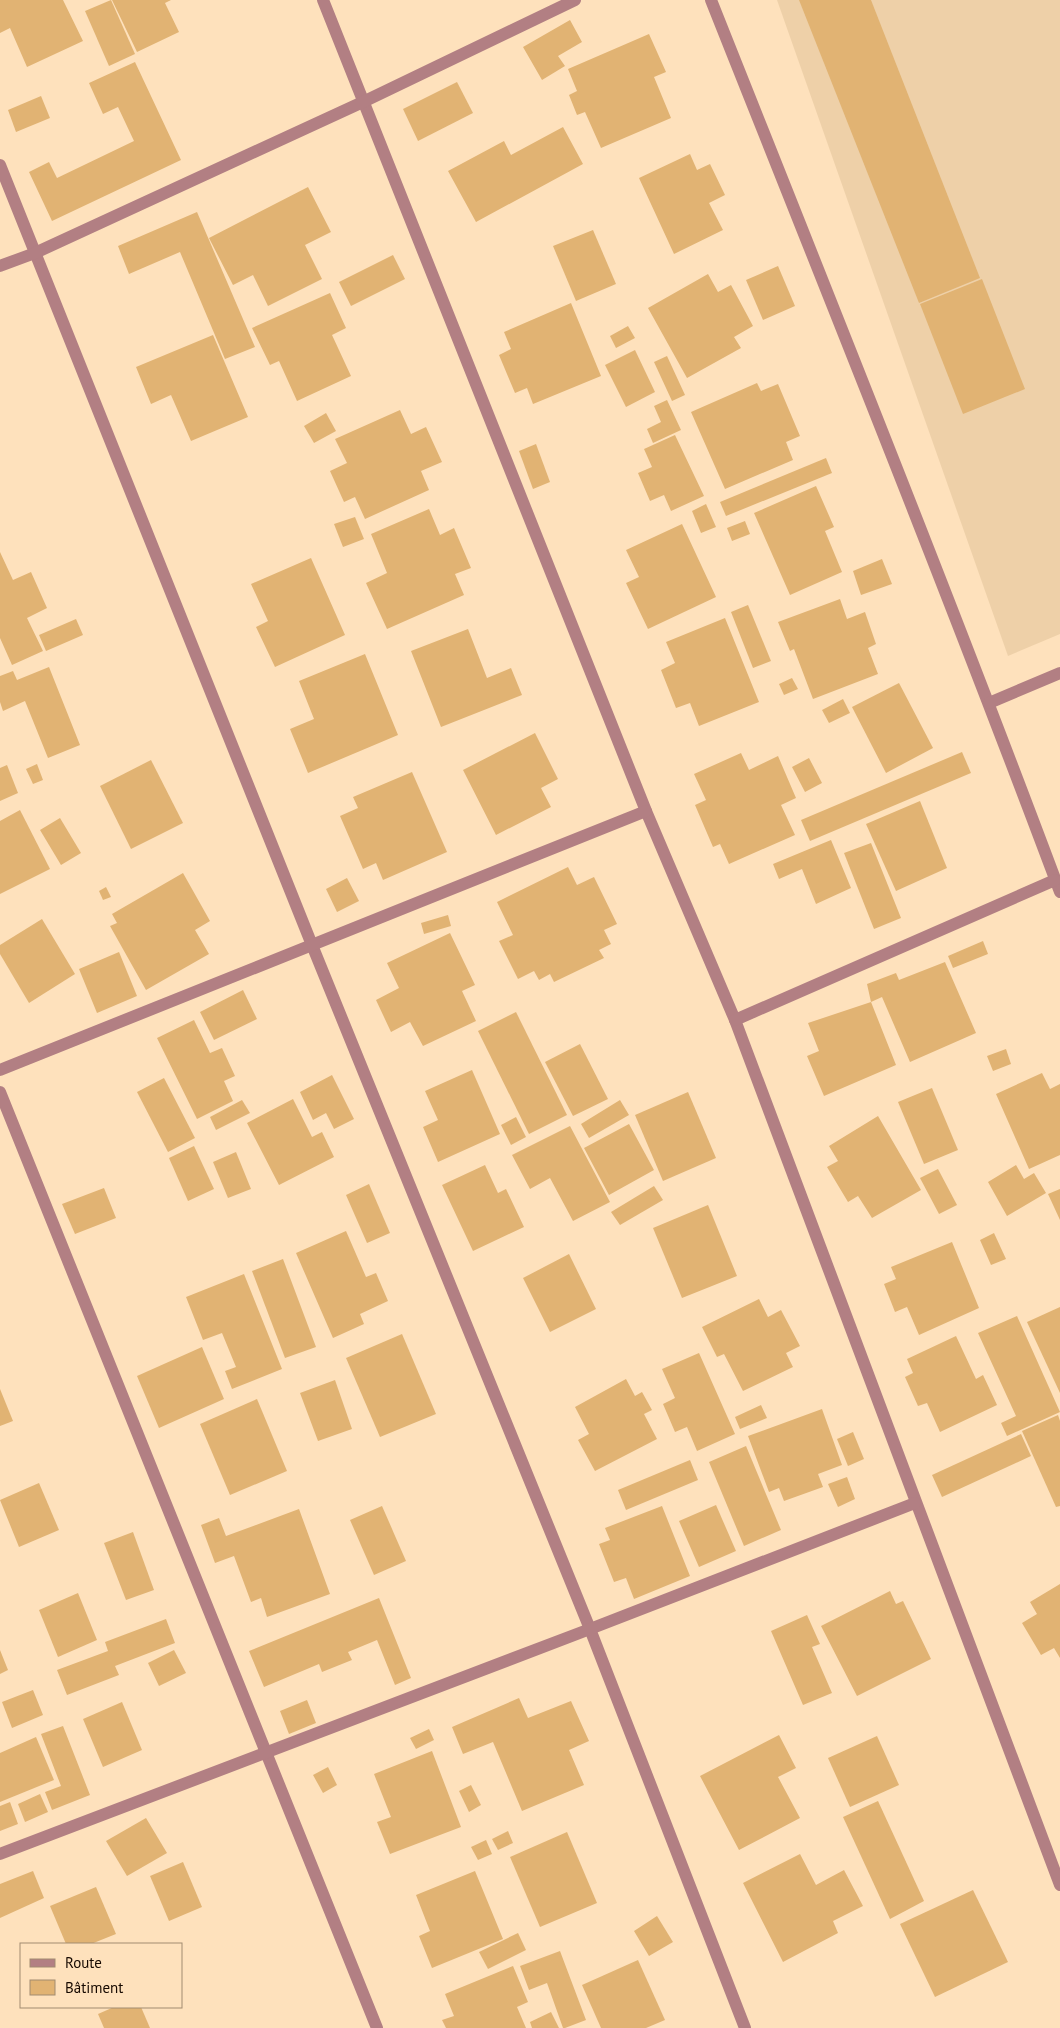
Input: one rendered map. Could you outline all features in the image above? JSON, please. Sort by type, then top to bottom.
[{"type":"street","points":[[323,0],[646,811],[735,1020],[915,1503],[1060,1884]]},
{"type":"street","points":[[0,266],[35,253],[364,101],[575,0]]},
{"type":"street","points":[[711,0],[989,703],[1058,886],[735,1020]]},
{"type":"street","points":[[0,165],[312,945],[590,1630],[745,2028]]},
{"type":"street","points":[[989,703],[1060,674]]},
{"type":"street","points":[[0,1070],[646,811]]},
{"type":"street","points":[[0,1092],[377,2028]]},
{"type":"street","points":[[0,1854],[590,1630],[915,1503]]},
{"type":"shaded area","points":[[777,0],[1060,0],[1060,634],[1008,656]]},
{"type":"building","points":[[0,0],[63,0],[83,41],[27,67],[10,28],[0,33]]},
{"type":"building","points":[[111,0],[135,54],[109,66],[85,11]]},
{"type":"building","points":[[112,0],[171,0],[165,3],[179,32],[137,52]]},
{"type":"building","points":[[799,0],[871,0],[980,278],[919,303]]},
{"type":"building","points":[[570,20],[582,42],[558,56],[565,66],[542,80],[523,47]]},
{"type":"building","points":[[649,34],[666,72],[654,77],[671,118],[601,148],[585,112],[577,115],[569,95],[577,91],[568,69]]},
{"type":"building","points":[[135,62],[181,160],[52,221],[29,172],[49,162],[57,178],[134,141],[118,107],[103,114],[89,83]]},
{"type":"building","points":[[457,82],[473,113],[418,141],[403,109]]},
{"type":"building","points":[[41,96],[50,118],[16,132],[8,110]]},
{"type":"building","points":[[563,127],[583,164],[476,222],[448,171],[504,141],[511,155]]},
{"type":"building","points":[[690,154],[697,170],[710,164],[725,195],[709,203],[723,230],[674,254],[639,178]]},
{"type":"building","points":[[308,187],[331,232],[305,245],[322,279],[268,306],[253,275],[233,285],[209,238]]},
{"type":"building","points":[[197,212],[255,347],[225,359],[180,252],[129,274],[118,246]]},
{"type":"building","points":[[593,230],[616,284],[576,301],[553,246]]},
{"type":"building","points":[[393,255],[405,279],[351,306],[339,282]]},
{"type":"building","points":[[778,266],[795,306],[763,320],[746,280]]},
{"type":"building","points":[[708,274],[718,292],[731,285],[753,326],[734,337],[741,348],[687,378],[648,308]]},
{"type":"building","points":[[982,279],[1025,389],[963,414],[920,304]]},
{"type":"building","points":[[330,293],[346,328],[332,335],[351,376],[297,401],[279,361],[270,365],[252,328]]},
{"type":"building","points":[[571,303],[601,376],[533,404],[527,388],[515,393],[499,355],[511,349],[504,332]]},
{"type":"building","points":[[628,326],[635,338],[616,348],[610,336]]},
{"type":"building","points":[[213,335],[248,417],[191,441],[171,395],[151,404],[136,367]]},
{"type":"building","points":[[635,350],[655,392],[626,407],[605,365]]},
{"type":"building","points":[[667,356],[685,395],[672,401],[654,362]]},
{"type":"building","points":[[757,383],[761,391],[778,384],[800,436],[786,442],[793,460],[725,489],[691,412]]},
{"type":"building","points":[[667,400],[681,430],[653,443],[647,429],[661,422],[654,406]]},
{"type":"building","points":[[400,410],[411,434],[426,427],[442,462],[421,471],[429,490],[365,519],[355,497],[344,502],[330,471],[347,463],[335,439]]},
{"type":"building","points":[[326,413],[336,431],[314,443],[304,426]]},
{"type":"building","points":[[675,435],[704,496],[671,511],[664,495],[650,501],[638,473],[652,467],[644,449]]},
{"type":"building","points":[[536,444],[550,482],[533,489],[519,451]]},
{"type":"building","points":[[826,458],[832,473],[726,516],[720,502]]},
{"type":"building","points":[[816,486],[834,527],[825,531],[842,572],[790,595],[754,513]]},
{"type":"building","points":[[706,504],[716,527],[701,533],[692,511]]},
{"type":"building","points":[[429,509],[440,535],[454,528],[471,568],[455,574],[464,595],[387,629],[366,583],[387,573],[371,534]]},
{"type":"building","points":[[355,517],[364,539],[343,547],[334,524]]},
{"type":"building","points":[[745,521],[750,534],[732,541],[727,528]]},
{"type":"building","points":[[682,524],[716,597],[648,629],[626,583],[639,577],[626,550]]},
{"type":"building","points":[[0,552],[13,580],[31,572],[47,608],[27,618],[43,651],[12,665],[0,638]]},
{"type":"building","points":[[311,558],[345,635],[275,667],[256,627],[268,621],[251,584]]},
{"type":"building","points":[[882,559],[892,584],[861,595],[853,571]]},
{"type":"building","points":[[840,599],[847,619],[865,612],[876,644],[868,648],[878,674],[813,699],[794,649],[790,651],[778,622]]},
{"type":"building","points":[[748,605],[771,661],[753,668],[731,612]]},
{"type":"building","points":[[725,618],[759,702],[699,726],[690,703],[676,708],[661,670],[675,663],[666,642]]},
{"type":"building","points":[[76,619],[83,635],[46,651],[39,635]]},
{"type":"building","points":[[468,629],[487,678],[511,668],[522,695],[441,727],[411,651]]},
{"type":"building","points":[[365,654],[398,735],[308,773],[290,729],[314,719],[299,681]]},
{"type":"building","points":[[49,667],[80,745],[48,758],[25,701],[3,711],[0,702],[0,676],[13,671],[17,680]]},
{"type":"building","points":[[792,678],[798,689],[784,695],[779,684]]},
{"type":"building","points":[[899,683],[933,748],[886,773],[852,707]]},
{"type":"building","points":[[843,699],[850,713],[829,723],[822,710]]},
{"type":"building","points":[[535,733],[558,779],[541,788],[551,807],[496,835],[463,770]]},
{"type":"building","points":[[962,752],[971,773],[810,841],[801,820]]},
{"type":"building","points":[[741,753],[749,770],[778,756],[796,798],[781,805],[795,835],[729,864],[720,844],[713,847],[695,805],[706,800],[694,774]]},
{"type":"building","points":[[809,758],[822,783],[805,792],[792,767]]},
{"type":"building","points":[[151,760],[183,823],[131,849],[100,786]]},
{"type":"building","points":[[37,764],[43,780],[33,784],[26,769]]},
{"type":"building","points":[[7,765],[18,793],[0,801],[0,768]]},
{"type":"building","points":[[412,772],[447,852],[383,880],[376,863],[363,869],[340,816],[358,808],[353,797]]},
{"type":"building","points":[[920,801],[947,868],[896,891],[866,824]]},
{"type":"building","points":[[20,810],[50,869],[0,894],[0,821]]},
{"type":"building","points":[[60,818],[81,853],[61,865],[40,830]]},
{"type":"building","points":[[831,840],[851,888],[816,904],[802,869],[779,879],[773,864]]},
{"type":"building","points":[[871,843],[901,918],[874,929],[844,853]]},
{"type":"building","points":[[568,867],[577,885],[594,877],[617,924],[604,930],[611,944],[599,950],[604,958],[554,982],[550,974],[539,980],[534,971],[518,979],[499,941],[513,935],[497,902]]},
{"type":"building","points":[[183,873],[210,921],[195,930],[209,954],[146,990],[110,926],[117,923],[112,914]]},
{"type":"building","points":[[347,878],[359,901],[337,912],[326,889]]},
{"type":"building","points":[[106,887],[111,897],[103,900],[99,891]]},
{"type":"building","points":[[448,915],[451,926],[424,934],[421,923]]},
{"type":"building","points":[[42,919],[75,974],[29,1003],[0,954],[0,945]]},
{"type":"building","points":[[450,933],[475,985],[462,991],[476,1021],[423,1046],[410,1022],[391,1032],[376,1000],[399,988],[387,963]]},
{"type":"building","points":[[983,941],[988,954],[953,968],[948,956]]},
{"type":"building","points":[[119,952],[137,996],[97,1013],[79,969]]},
{"type":"building","points":[[945,962],[976,1033],[910,1062],[882,997],[871,1002],[867,984],[896,973],[899,980]]},
{"type":"building","points":[[243,990],[257,1019],[214,1040],[200,1012]]},
{"type":"building","points":[[871,1002],[896,1065],[824,1096],[807,1056],[819,1051],[808,1023]]},
{"type":"building","points":[[516,1012],[567,1115],[529,1134],[478,1031]]},
{"type":"building","points":[[194,1020],[210,1053],[222,1048],[235,1076],[224,1081],[233,1101],[197,1119],[157,1038]]},
{"type":"building","points":[[580,1044],[608,1099],[573,1116],[545,1062]]},
{"type":"building","points":[[1006,1049],[1011,1064],[993,1071],[987,1056]]},
{"type":"building","points":[[472,1070],[500,1134],[438,1162],[423,1127],[438,1120],[425,1091]]},
{"type":"building","points":[[1042,1073],[1050,1089],[1060,1084],[1060,1155],[1029,1169],[996,1094]]},
{"type":"building","points":[[332,1075],[354,1119],[334,1129],[326,1113],[313,1120],[300,1092]]},
{"type":"building","points":[[164,1078],[195,1138],[168,1152],[137,1092]]},
{"type":"building","points":[[932,1088],[958,1150],[924,1164],[898,1102]]},
{"type":"building","points":[[688,1092],[716,1158],[663,1181],[635,1115]]},
{"type":"building","points":[[293,1099],[312,1137],[322,1132],[334,1157],[279,1185],[247,1123]]},
{"type":"building","points":[[242,1100],[250,1113],[216,1130],[210,1117]]},
{"type":"building","points":[[620,1100],[629,1115],[589,1138],[581,1124]]},
{"type":"building","points":[[878,1116],[921,1190],[872,1218],[858,1196],[848,1202],[827,1167],[838,1161],[829,1146]]},
{"type":"building","points":[[516,1117],[526,1137],[511,1145],[501,1125]]},
{"type":"building","points":[[629,1124],[654,1170],[609,1195],[584,1148]]},
{"type":"building","points":[[570,1126],[610,1202],[573,1221],[550,1178],[530,1189],[512,1155]]},
{"type":"building","points":[[194,1146],[214,1189],[188,1201],[169,1158]]},
{"type":"building","points":[[236,1152],[251,1189],[228,1198],[213,1162]]},
{"type":"building","points":[[485,1165],[498,1193],[506,1189],[524,1227],[473,1251],[442,1185]]},
{"type":"building","points":[[1016,1165],[1024,1179],[1034,1173],[1046,1193],[1007,1216],[988,1182]]},
{"type":"building","points":[[938,1169],[957,1205],[939,1214],[920,1178]]},
{"type":"building","points":[[369,1184],[390,1233],[367,1243],[346,1195]]},
{"type":"building","points":[[654,1186],[663,1200],[620,1225],[611,1212]]},
{"type":"building","points":[[104,1188],[116,1218],[75,1234],[62,1204]]},
{"type":"building","points":[[1060,1189],[1060,1220],[1048,1194]]},
{"type":"building","points":[[708,1205],[737,1276],[682,1298],[653,1228]]},
{"type":"building","points":[[346,1231],[366,1277],[376,1273],[388,1301],[360,1314],[364,1324],[333,1338],[296,1253]]},
{"type":"building","points":[[994,1233],[1006,1259],[991,1265],[980,1240]]},
{"type":"building","points":[[952,1242],[979,1308],[919,1335],[907,1307],[895,1312],[884,1284],[896,1279],[891,1267]]},
{"type":"building","points":[[569,1254],[596,1309],[550,1332],[523,1278]]},
{"type":"building","points":[[283,1259],[316,1347],[285,1358],[252,1271]]},
{"type":"building","points":[[244,1274],[282,1369],[232,1389],[225,1371],[236,1367],[222,1333],[203,1340],[186,1297]]},
{"type":"building","points":[[759,1299],[768,1317],[781,1310],[800,1346],[786,1353],[793,1367],[743,1391],[724,1354],[717,1357],[702,1327]]},
{"type":"building","points":[[1060,1307],[1060,1393],[1027,1322]]},
{"type":"building","points":[[1017,1316],[1060,1412],[1007,1436],[1001,1423],[1016,1416],[978,1333]]},
{"type":"building","points":[[402,1334],[436,1414],[380,1437],[346,1358]]},
{"type":"building","points":[[956,1336],[976,1379],[983,1375],[997,1405],[940,1432],[927,1403],[918,1406],[905,1377],[913,1373],[907,1359]]},
{"type":"building","points":[[202,1347],[224,1399],[159,1428],[137,1376]]},
{"type":"building","points":[[699,1353],[735,1434],[697,1451],[687,1427],[675,1432],[663,1404],[675,1398],[662,1369]]},
{"type":"building","points":[[626,1379],[635,1396],[642,1392],[652,1410],[644,1414],[657,1439],[595,1471],[578,1440],[589,1434],[575,1407]]},
{"type":"building","points":[[335,1380],[352,1429],[318,1441],[300,1393]]},
{"type":"building","points":[[0,1389],[13,1421],[0,1426]]},
{"type":"building","points":[[257,1399],[287,1471],[230,1495],[200,1424]]},
{"type":"building","points":[[761,1405],[767,1418],[740,1429],[735,1417]]},
{"type":"building","points":[[822,1409],[842,1465],[818,1474],[823,1487],[784,1501],[779,1488],[769,1492],[748,1436]]},
{"type":"building","points":[[1058,1415],[1060,1421],[1060,1506],[1056,1507],[1022,1431]]},
{"type":"building","points":[[853,1432],[864,1459],[848,1466],[837,1439]]},
{"type":"building","points":[[1021,1434],[1031,1456],[942,1497],[932,1475]]},
{"type":"building","points":[[746,1446],[781,1530],[744,1546],[709,1462]]},
{"type":"building","points":[[690,1460],[698,1480],[626,1510],[618,1490]]},
{"type":"building","points":[[847,1477],[855,1499],[838,1507],[828,1484]]},
{"type":"building","points":[[39,1483],[59,1530],[19,1547],[0,1500]]},
{"type":"building","points":[[716,1505],[736,1551],[699,1567],[679,1521]]},
{"type":"building","points":[[382,1506],[406,1561],[374,1575],[350,1520]]},
{"type":"building","points":[[662,1506],[690,1576],[634,1599],[626,1578],[614,1582],[599,1544],[610,1540],[605,1528]]},
{"type":"building","points":[[299,1509],[330,1594],[267,1617],[261,1598],[251,1602],[234,1556],[215,1563],[201,1525],[219,1518],[226,1536]]},
{"type":"building","points":[[133,1532],[154,1590],[126,1600],[104,1543]]},
{"type":"building","points":[[1060,1584],[1060,1658],[1054,1648],[1041,1655],[1022,1623],[1037,1614],[1030,1602]]},
{"type":"building","points":[[890,1591],[896,1604],[903,1601],[931,1659],[857,1696],[821,1626]]},
{"type":"building","points":[[78,1593],[97,1640],[58,1657],[39,1610]]},
{"type":"building","points":[[379,1598],[411,1678],[395,1685],[377,1640],[348,1652],[352,1660],[322,1672],[319,1664],[264,1687],[249,1651]]},
{"type":"building","points":[[807,1615],[820,1644],[812,1647],[832,1693],[803,1705],[771,1631]]},
{"type":"building","points":[[166,1619],[175,1643],[115,1666],[119,1675],[67,1695],[57,1670],[108,1651],[105,1642]]},
{"type":"building","points":[[0,1650],[8,1670],[0,1674]]},
{"type":"building","points":[[174,1650],[186,1673],[159,1686],[148,1663]]},
{"type":"building","points":[[33,1690],[43,1715],[12,1728],[2,1702]]},
{"type":"building","points":[[519,1698],[528,1718],[571,1701],[589,1741],[569,1750],[584,1785],[522,1811],[493,1742],[463,1754],[452,1727]]},
{"type":"building","points":[[307,1700],[316,1723],[289,1734],[280,1711]]},
{"type":"building","points":[[122,1702],[142,1750],[103,1767],[83,1719]]},
{"type":"building","points":[[63,1726],[90,1795],[52,1810],[45,1792],[61,1786],[41,1734]]},
{"type":"building","points":[[429,1729],[434,1740],[416,1749],[410,1738]]},
{"type":"building","points":[[779,1735],[796,1768],[778,1777],[800,1818],[739,1850],[700,1776]]},
{"type":"building","points":[[877,1736],[899,1785],[850,1807],[828,1758]]},
{"type":"building","points":[[36,1737],[54,1780],[0,1802],[0,1753]]},
{"type":"building","points":[[432,1751],[461,1827],[390,1854],[377,1822],[391,1817],[374,1774]]},
{"type":"building","points":[[328,1767],[337,1785],[323,1793],[313,1775]]},
{"type":"building","points":[[471,1785],[481,1805],[469,1812],[459,1791]]},
{"type":"building","points":[[40,1794],[48,1812],[25,1822],[18,1804]]},
{"type":"building","points":[[878,1801],[924,1901],[890,1919],[843,1817]]},
{"type":"building","points":[[10,1802],[18,1824],[0,1831],[0,1806]]},
{"type":"building","points":[[146,1818],[167,1853],[127,1876],[106,1841]]},
{"type":"building","points":[[508,1831],[513,1843],[498,1850],[492,1839]]},
{"type":"building","points":[[567,1832],[597,1903],[540,1927],[510,1857]]},
{"type":"building","points":[[486,1840],[492,1854],[478,1860],[471,1847]]},
{"type":"building","points":[[800,1854],[816,1885],[844,1870],[863,1906],[833,1921],[838,1933],[783,1962],[743,1883]]},
{"type":"building","points":[[183,1862],[202,1907],[169,1921],[150,1876]]},
{"type":"building","points":[[33,1871],[44,1898],[0,1918],[0,1884]]},
{"type":"building","points":[[475,1871],[503,1939],[432,1968],[419,1936],[430,1931],[416,1895]]},
{"type":"building","points":[[96,1887],[116,1934],[94,1943],[66,1943],[50,1906]]},
{"type":"building","points":[[973,1890],[1008,1962],[935,1997],[900,1924]]},
{"type":"building","points":[[657,1916],[673,1942],[649,1956],[634,1931]]},
{"type":"building","points":[[518,1933],[526,1950],[488,1969],[479,1952]]},
{"type":"building","points":[[560,1951],[586,2020],[565,2028],[563,2028],[547,1983],[529,1990],[520,1966]]},
{"type":"building","points":[[638,1960],[665,2020],[646,2028],[601,2028],[582,1985]]},
{"type":"building","points":[[513,1966],[528,2002],[517,2007],[526,2028],[446,2028],[442,2020],[454,2016],[445,1994]]},
{"type":"building","points":[[112,2008],[141,2008],[150,2028],[104,2028],[98,2014]]},
{"type":"building","points":[[551,2012],[559,2028],[532,2028],[530,2022]]}]
